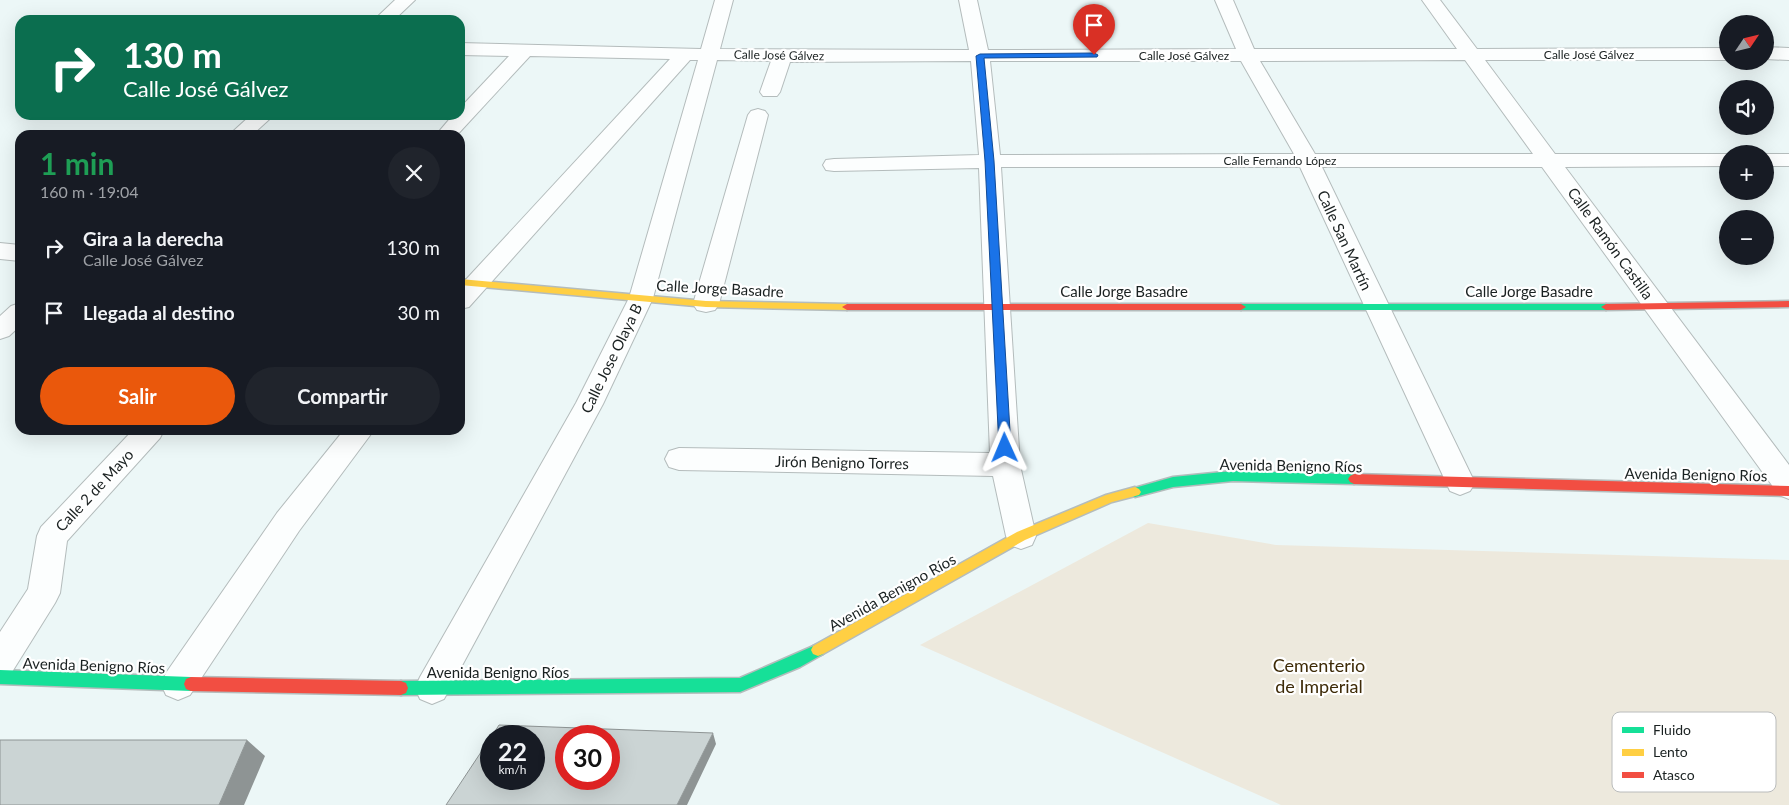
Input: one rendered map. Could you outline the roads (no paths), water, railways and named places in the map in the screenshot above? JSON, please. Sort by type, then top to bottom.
[{"type":"street","points":[[389,15],[406,0]]},
{"type":"street","name":"Calle Jose Olaya B","points":[[432,688],[589,404],[640,298],[697,54],[724,0]]},
{"type":"street","points":[[968,0],[980,56],[990,161],[1005,465],[1021,536]]},
{"type":"street","name":"Calle San Martín","points":[[1224,0],[1247,54],[1308,160],[1460,483]]},
{"type":"street","name":"Calle Ramón Castilla","points":[[1431,0],[1789,489]]},
{"type":"street","name":"Calle José Gálvez","points":[[465,49],[523,52],[782,56],[1719,54]]},
{"type":"street","points":[[465,115],[523,52]]},
{"type":"street","points":[[1774,53],[1789,54]]},
{"type":"street","points":[[467,283],[697,54]]},
{"type":"street","points":[[770,92],[782,56]]},
{"type":"street","points":[[706,304],[758,115]]},
{"type":"street","points":[[245,130],[258,120]]},
{"type":"street","points":[[451,130],[460,120]]},
{"type":"street","name":"Calle Fernando López","points":[[834,165],[990,161],[1719,160]]},
{"type":"street","points":[[1774,160],[1789,160]]},
{"type":"street","points":[[0,251],[15,252]]},
{"type":"street","name":"Calle Jorge Basadre","points":[[467,283],[706,304],[795,307],[1375,305],[1657,307],[1789,304]]},
{"type":"street","points":[[0,330],[15,316]]},
{"type":"street","name":"Calle 2 de Mayo","points":[[0,661],[44,593],[52,536],[145,435]]},
{"type":"street","points":[[178,684],[288,522],[356,435]]},
{"type":"street","name":"Jirón Benigno Torres","points":[[680,459],[1005,465]]},
{"type":"street","name":"Avenida Benigno Ríos","points":[[0,677],[178,684],[432,688],[740,685],[795,662],[1021,536],[1110,498],[1173,482],[1233,476],[1460,483],[1789,489]]},
{"type":"park label","name":"Cementerio de Imperial","points":[[1319,675]]}]
